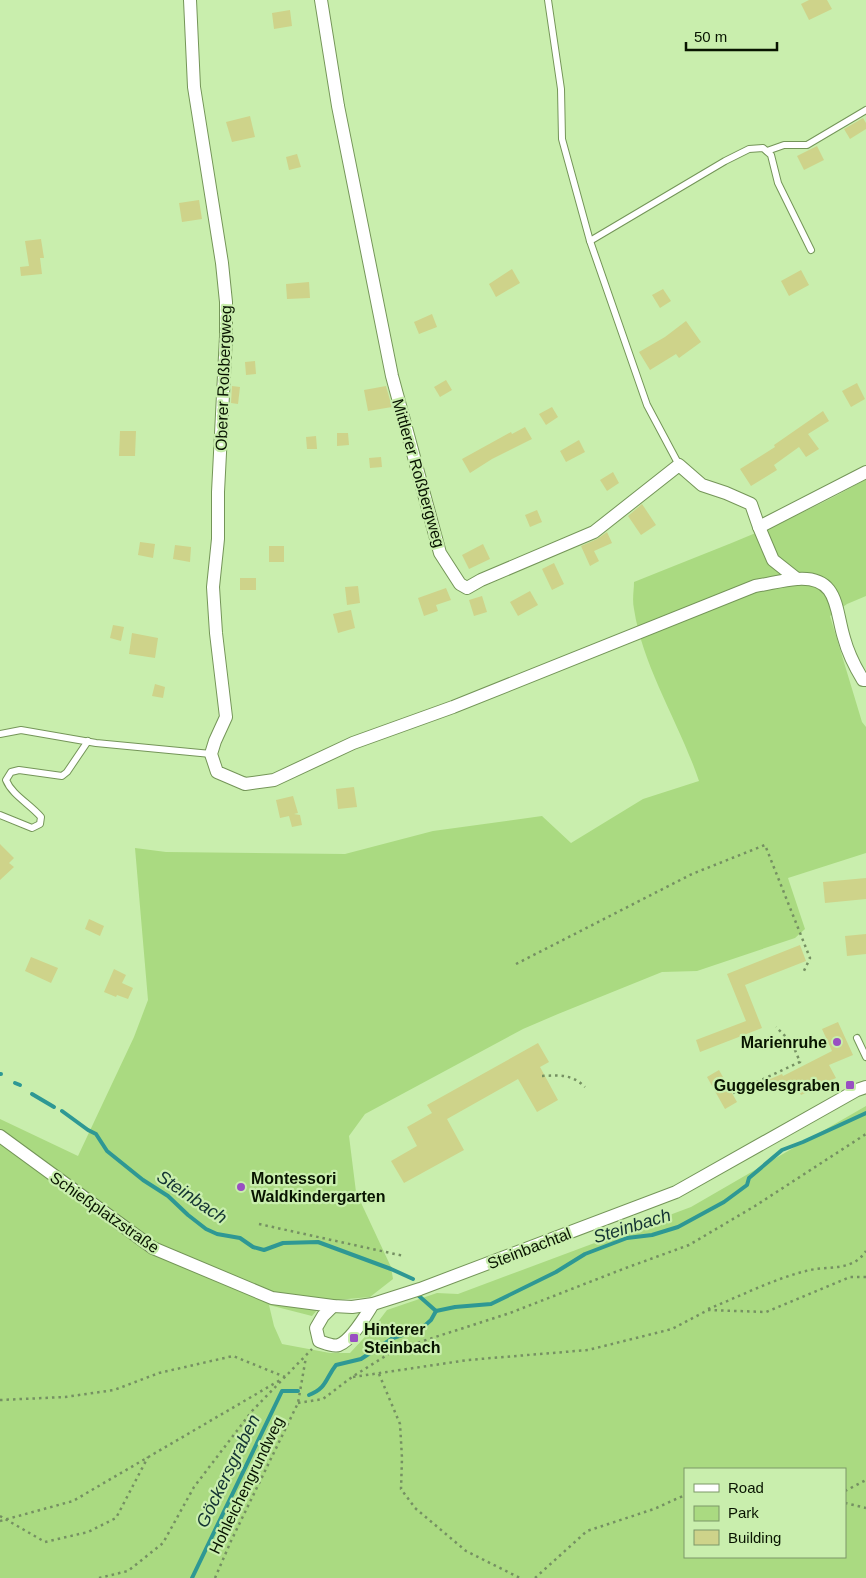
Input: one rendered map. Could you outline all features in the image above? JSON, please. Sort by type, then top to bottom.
[{"type":"street","name":"Oberer Roßbergweg","points":[[190,0],[194,87],[222,263],[226,302],[218,492],[218,539],[213,587],[216,634],[226,717],[211,754]]},
{"type":"street","name":"Mittlerer Roßbergweg","points":[[321,0],[338,106],[392,376],[440,553],[460,584],[467,588],[481,580],[594,532],[679,465]]},
{"type":"street","points":[[679,465],[702,485],[726,492],[751,504],[758,527],[773,560],[797,579]]},
{"type":"street","points":[[758,527],[866,472]]},
{"type":"street","points":[[211,754],[217,772],[244,784],[274,780],[353,743],[480,697],[755,586],[797,579],[821,582],[827,587],[836,603],[843,637],[855,668],[863,680],[866,680]]},
{"type":"street","name":"Steinbachtal","points":[[333,1306],[352,1307],[373,1304],[430,1286],[676,1192],[857,1090],[866,1087]]},
{"type":"street","name":"Schießplatzstraße","points":[[0,1136],[153,1248],[272,1298],[333,1306]]},
{"type":"street","points":[[333,1306],[322,1316],[316,1328],[319,1341],[339,1346],[351,1336],[373,1304]]},
{"type":"lane","points":[[548,0],[561,89],[562,140],[590,241],[647,405],[679,465]]},
{"type":"lane","points":[[767,152],[784,145],[807,145],[866,110]]},
{"type":"lane","points":[[590,241],[725,161],[749,149],[763,148],[772,155],[778,182],[810,250]]},
{"type":"lane","points":[[0,734],[21,730],[88,741],[211,754]]},
{"type":"lane","points":[[0,815],[32,828],[40,824],[41,817],[9,787],[6,780],[11,772],[19,770],[62,776],[67,772],[88,741]]},
{"type":"lane","points":[[857,1038],[866,1058]]},
{"type":"path","points":[[516,964],[692,874],[765,845],[810,958],[803,973]]},
{"type":"path","points":[[733,1093],[800,1062],[792,1043],[776,1028]]},
{"type":"path","points":[[542,1076],[557,1075],[576,1079],[584,1086]]},
{"type":"path","points":[[298,1403],[323,1399],[352,1377],[395,1350],[510,1313],[689,1245],[755,1206],[866,1134]]},
{"type":"path","points":[[259,1224],[404,1256]]},
{"type":"path","points":[[352,1377],[468,1360],[588,1350],[672,1329],[708,1310],[773,1282],[810,1270],[845,1267],[863,1256],[866,1251]]},
{"type":"path","points":[[708,1310],[766,1312],[850,1277],[866,1277]]},
{"type":"path","points":[[0,1400],[65,1397],[114,1390],[159,1373],[233,1356],[285,1377]]},
{"type":"path","name":"Hohleichengrundweg","points":[[215,1578],[215,1574],[298,1403],[306,1356],[285,1377]]},
{"type":"path","points":[[379,1374],[400,1424],[402,1489],[415,1508],[466,1551],[520,1578]]},
{"type":"path","points":[[0,1522],[4,1519],[73,1501],[285,1377]]},
{"type":"path","points":[[99,1578],[128,1571],[163,1543],[194,1487],[252,1411],[285,1377]]},
{"type":"path","points":[[0,1516],[45,1542],[88,1532],[116,1518],[148,1456]]},
{"type":"path","points":[[846,1490],[866,1480]]},
{"type":"path","points":[[535,1578],[587,1531],[654,1509],[684,1495]]},
{"type":"path","points":[[846,1503],[866,1508]]},
{"type":"path","points":[[210,1578],[215,1574]]},
{"type":"green space","points":[[866,479],[866,596],[847,604],[830,616],[862,722],[866,727],[866,853],[788,878],[805,929],[795,938],[697,971],[662,972],[558,1014],[523,1029],[365,1114],[349,1136],[356,1192],[391,1267],[393,1279],[370,1297],[325,1301],[312,1316],[269,1305],[274,1326],[282,1344],[330,1353],[350,1353],[387,1310],[437,1293],[458,1294],[691,1207],[866,1106],[866,1578],[0,1578],[0,1119],[78,1156],[134,1037],[148,1000],[135,848],[166,852],[345,854],[433,831],[542,816],[571,843],[643,799],[699,781],[645,653],[633,606],[634,582],[752,535],[810,509]]},
{"type":"building","points":[[809,0],[827,0],[832,9],[809,20],[801,4]]},
{"type":"building","points":[[290,10],[292,26],[274,29],[272,13]]},
{"type":"building","points":[[250,116],[255,137],[232,142],[226,122]]},
{"type":"building","points":[[863,118],[866,123],[866,129],[850,139],[844,129]]},
{"type":"building","points":[[817,146],[824,160],[804,170],[797,156]]},
{"type":"building","points":[[297,154],[301,167],[289,170],[286,157]]},
{"type":"building","points":[[199,200],[202,219],[182,222],[179,203]]},
{"type":"building","points":[[41,239],[44,258],[40,258],[42,274],[21,276],[20,267],[29,266],[25,241]]},
{"type":"building","points":[[512,269],[520,283],[496,297],[489,284]]},
{"type":"building","points":[[801,270],[809,285],[789,296],[781,281]]},
{"type":"building","points":[[309,282],[310,298],[287,299],[286,284]]},
{"type":"building","points":[[663,289],[671,301],[660,308],[652,295]]},
{"type":"building","points":[[432,314],[437,327],[419,334],[414,322]]},
{"type":"building","points":[[686,321],[701,342],[679,358],[676,354],[650,370],[639,352],[665,337]]},
{"type":"building","points":[[255,361],[256,374],[246,375],[245,362]]},
{"type":"building","points":[[446,380],[452,390],[440,397],[434,387]]},
{"type":"building","points":[[857,383],[865,399],[851,407],[842,391]]},
{"type":"building","points":[[232,386],[240,387],[238,404],[231,403]]},
{"type":"building","points":[[386,386],[392,407],[368,411],[364,390]]},
{"type":"building","points":[[552,407],[558,417],[546,425],[539,414]]},
{"type":"building","points":[[823,411],[829,421],[808,434],[819,449],[806,457],[799,447],[774,465],[777,470],[751,486],[740,469],[775,447],[774,445]]},
{"type":"building","points":[[525,427],[532,439],[492,459],[470,473],[462,459],[511,432],[512,434]]},
{"type":"building","points":[[120,431],[136,431],[135,456],[119,456]]},
{"type":"building","points":[[337,433],[348,433],[349,445],[337,446]]},
{"type":"building","points":[[316,436],[317,449],[307,449],[306,437]]},
{"type":"building","points":[[579,440],[585,452],[566,462],[560,451]]},
{"type":"building","points":[[381,457],[382,467],[370,468],[369,458]]},
{"type":"building","points":[[613,472],[619,483],[607,491],[600,480]]},
{"type":"building","points":[[642,504],[656,525],[641,535],[628,516]]},
{"type":"building","points":[[537,510],[542,522],[530,527],[525,515]]},
{"type":"building","points":[[607,532],[612,543],[594,551],[599,561],[590,566],[581,546]]},
{"type":"building","points":[[140,542],[155,544],[153,558],[138,555]]},
{"type":"building","points":[[483,544],[490,559],[469,569],[462,555]]},
{"type":"building","points":[[175,545],[191,547],[190,562],[173,559]]},
{"type":"building","points":[[269,546],[284,546],[284,562],[269,562]]},
{"type":"building","points":[[554,563],[564,584],[552,590],[542,569]]},
{"type":"building","points":[[240,578],[256,578],[256,590],[240,590]]},
{"type":"building","points":[[358,586],[360,603],[347,605],[345,587]]},
{"type":"building","points":[[446,588],[451,600],[436,605],[438,611],[424,616],[418,598]]},
{"type":"building","points":[[530,591],[538,605],[518,616],[510,602]]},
{"type":"building","points":[[482,596],[487,612],[474,616],[469,600]]},
{"type":"building","points":[[351,610],[355,628],[338,633],[333,614]]},
{"type":"building","points":[[113,625],[124,627],[121,641],[110,638]]},
{"type":"building","points":[[132,633],[158,638],[155,658],[129,654]]},
{"type":"building","points":[[155,684],[165,687],[163,698],[152,696]]},
{"type":"building","points":[[354,787],[357,807],[338,809],[336,789]]},
{"type":"building","points":[[293,796],[298,813],[294,814],[300,815],[302,825],[292,827],[289,816],[280,818],[276,800]]},
{"type":"building","points":[[0,844],[14,858],[9,863],[14,867],[0,880]]},
{"type":"building","points":[[866,878],[866,899],[825,903],[823,882]]},
{"type":"building","points":[[89,919],[104,926],[100,936],[85,929]]},
{"type":"building","points":[[866,934],[866,954],[847,956],[845,936]]},
{"type":"building","points":[[800,945],[806,961],[745,985],[762,1028],[700,1052],[696,1040],[746,1021],[727,974]]},
{"type":"building","points":[[31,957],[58,968],[51,983],[25,971]]},
{"type":"building","points":[[114,969],[126,975],[122,983],[133,988],[128,999],[104,992]]},
{"type":"building","points":[[838,1022],[853,1055],[829,1065],[836,1078],[801,1095],[793,1081],[765,1093],[761,1083],[782,1074],[783,1076],[832,1051],[822,1029]]},
{"type":"building","points":[[538,1043],[549,1062],[540,1067],[558,1100],[537,1112],[518,1079],[447,1119],[464,1150],[404,1183],[391,1161],[417,1146],[407,1127],[432,1113],[427,1105]]},
{"type":"building","points":[[719,1070],[737,1102],[725,1109],[707,1077]]},
{"type":"waterway","name":"Steinbach","points":[[15,1083],[20,1085]]},
{"type":"waterway","name":"Steinbach","points":[[32,1094],[54,1107]]},
{"type":"waterway","name":"Steinbach","points":[[62,1111],[96,1134],[107,1151],[143,1180],[168,1196],[206,1229],[217,1234],[240,1238],[253,1247],[264,1250],[283,1243],[318,1242],[413,1279]]},
{"type":"waterway","name":"Steinbach","points":[[419,1296],[436,1311],[455,1307],[491,1304],[556,1272],[585,1254],[627,1238],[652,1235],[678,1227],[724,1202],[747,1185],[749,1178],[782,1150],[866,1113]]},
{"type":"waterway","name":"Göckersgraben","points":[[309,1395],[323,1386],[336,1365],[361,1359],[393,1338],[421,1329],[431,1320],[436,1311]]},
{"type":"waterway","name":"Göckersgraben","points":[[192,1578],[282,1391],[298,1391]]},
{"type":"place","name":"Marienruhe","points":[[837,1042]]},
{"type":"place","name":"Guggelesgraben","points":[[850,1085]]},
{"type":"place","name":"Montessori Waldkindergarten","points":[[241,1187]]},
{"type":"place","name":"Hinterer Steinbach","points":[[354,1338]]}]
